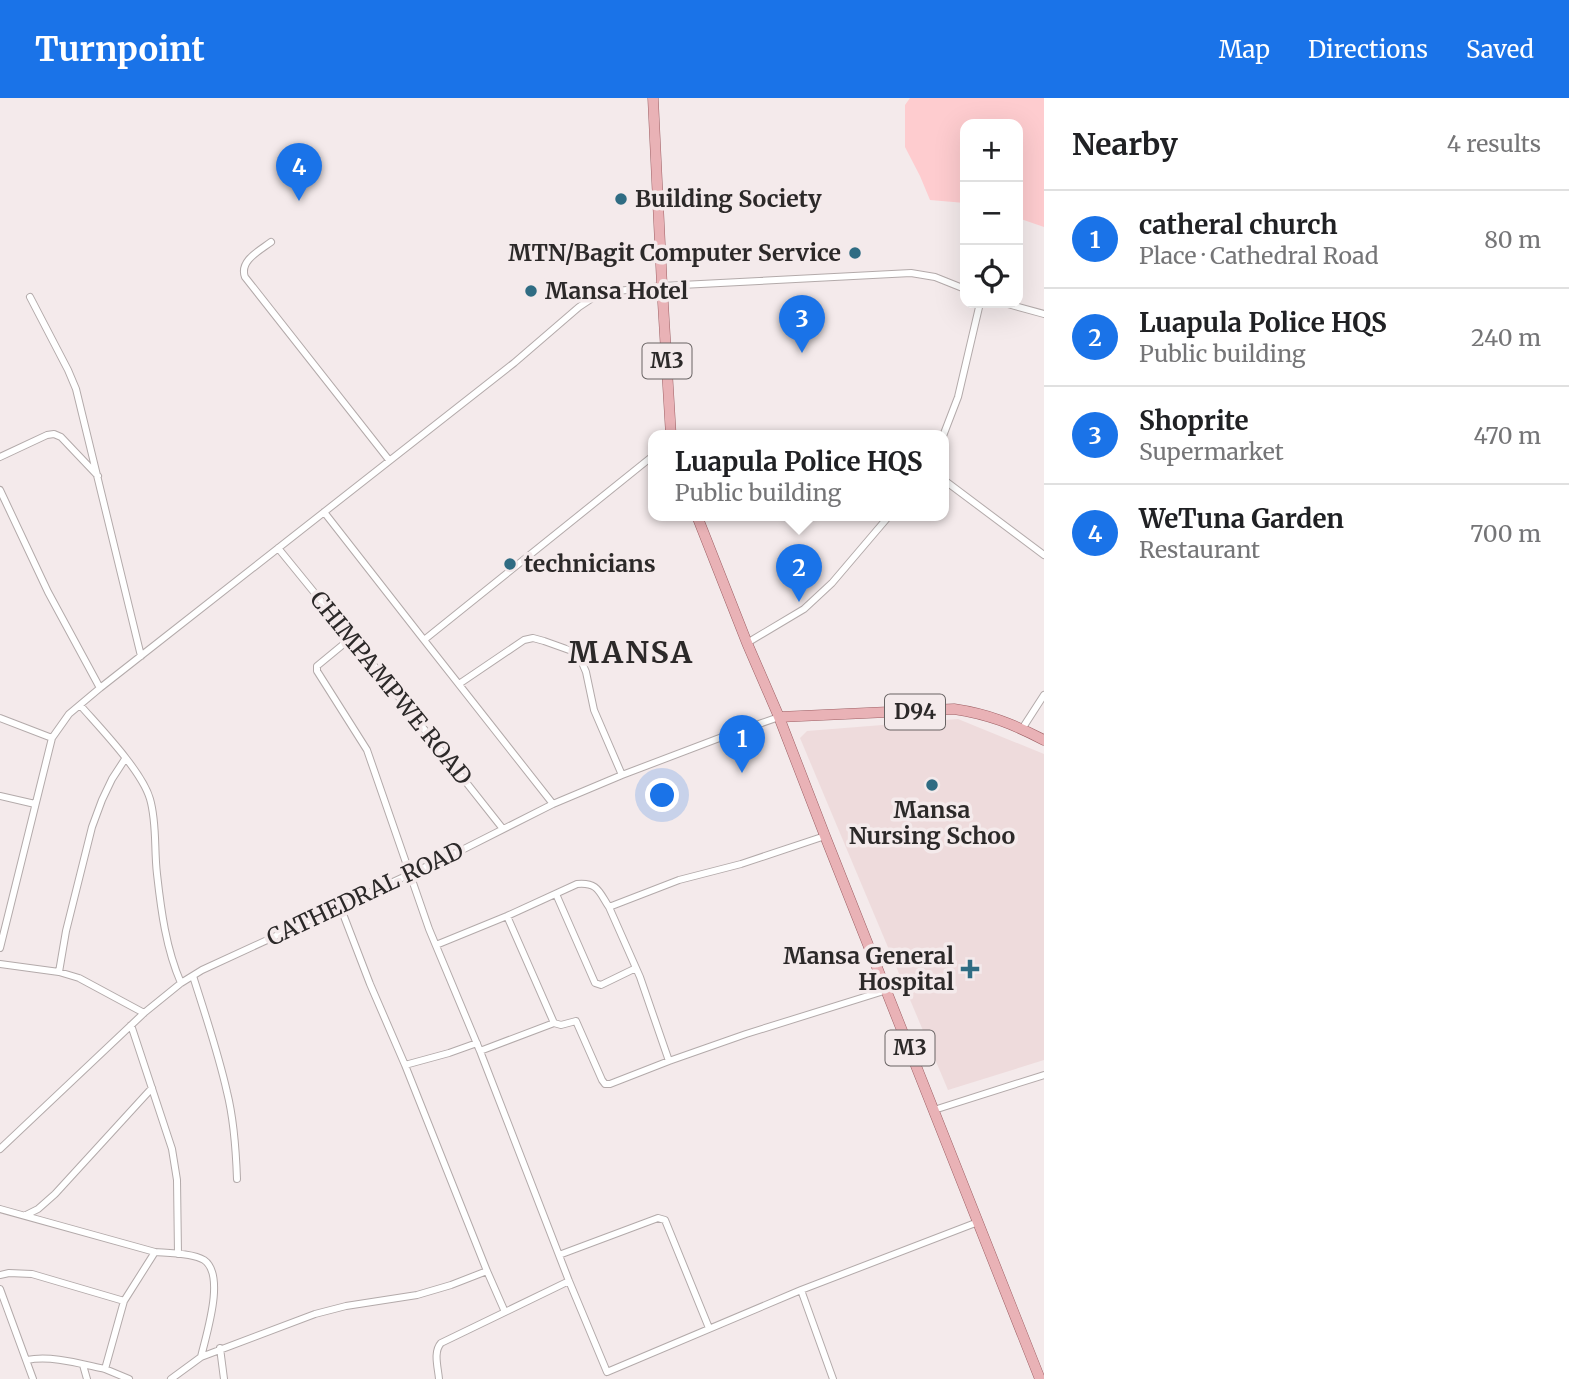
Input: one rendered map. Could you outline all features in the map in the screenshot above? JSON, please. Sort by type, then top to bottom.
[{"type":"main road","name":"M3","points":[[653,98],[671,430]]},
{"type":"main road","name":"M3","points":[[698,521],[779,717],[1040,1379]]},
{"type":"main road","name":"D94","points":[[779,717],[954,709],[997,718],[1044,740]]},
{"type":"street","points":[[271,242],[243,266],[245,277],[389,460]]},
{"type":"street","points":[[0,948],[52,738],[69,714],[514,363],[579,307],[594,297],[609,292],[662,286],[911,273],[935,277],[960,287]]},
{"type":"street","points":[[30,296],[76,389],[141,656]]},
{"type":"street","points":[[945,430],[958,397],[978,308]]},
{"type":"street","points":[[1022,308],[1044,314]]},
{"type":"street","points":[[0,457],[54,434],[61,437],[99,477]]},
{"type":"street","points":[[424,639],[648,460]]},
{"type":"street","points":[[949,484],[1044,555]]},
{"type":"street","points":[[0,490],[48,592],[100,688]]},
{"type":"street","points":[[324,512],[553,804]]},
{"type":"street","points":[[747,643],[804,609],[832,583],[885,521]]},
{"type":"street","name":"CHIMPAMPWE ROAD","points":[[278,548],[503,829]]},
{"type":"street","points":[[352,638],[317,668],[367,750],[436,945],[607,1372]]},
{"type":"street","points":[[458,684],[524,639],[533,638],[572,651],[580,658],[586,671],[594,710],[622,775]]},
{"type":"street","points":[[1022,729],[1044,695]]},
{"type":"street","points":[[80,705],[140,777],[149,797],[153,812],[157,874],[167,944],[181,983]]},
{"type":"street","name":"CATHEDRAL ROAD","points":[[0,1149],[131,1024],[181,983],[217,962],[410,874],[553,804],[622,775],[779,717]]},
{"type":"street","points":[[0,718],[52,738]]},
{"type":"street","points":[[59,972],[66,931],[92,827],[112,779],[125,759]]},
{"type":"street","points":[[0,796],[35,804]]},
{"type":"street","points":[[609,907],[679,880],[741,864],[825,836]]},
{"type":"street","points":[[436,945],[577,884],[590,884],[609,907],[636,968],[669,1061]]},
{"type":"street","points":[[556,894],[595,983],[601,985],[636,968]]},
{"type":"street","points":[[340,906],[505,1312]]},
{"type":"street","points":[[507,916],[554,1023]]},
{"type":"street","points":[[0,964],[59,972],[79,978],[144,1013]]},
{"type":"street","points":[[192,976],[228,1094],[235,1140],[237,1179]]},
{"type":"street","points":[[480,1051],[554,1023],[561,1025],[574,1021],[577,1022],[602,1080],[610,1084],[746,1034],[887,990]]},
{"type":"street","points":[[131,1024],[172,1149],[177,1180],[178,1254]]},
{"type":"street","points":[[405,1065],[449,1054],[477,1043]]},
{"type":"street","points":[[934,1110],[1044,1075]]},
{"type":"street","points":[[25,1215],[38,1209],[55,1194],[152,1088]]},
{"type":"street","points":[[0,1209],[155,1252],[178,1254],[205,1261],[214,1280],[215,1290],[201,1357]]},
{"type":"street","points":[[559,1255],[662,1218],[709,1328]]},
{"type":"street","points":[[599,1379],[607,1372],[709,1328],[978,1222]]},
{"type":"street","points":[[105,1369],[124,1301],[155,1252]]},
{"type":"street","points":[[170,1379],[201,1357],[220,1348],[315,1314],[346,1306],[417,1295],[487,1271]]},
{"type":"street","points":[[0,1275],[32,1274],[124,1301]]},
{"type":"street","points":[[439,1379],[436,1354],[441,1343],[569,1281]]},
{"type":"street","points":[[0,1289],[33,1379]]},
{"type":"street","points":[[801,1290],[833,1379]]},
{"type":"street","points":[[220,1348],[224,1379]]},
{"type":"street","points":[[27,1360],[40,1359],[105,1369],[129,1379]]},
{"type":"street","points":[[83,1365],[87,1379]]},
{"type":"shaded area","points":[[910,98],[1044,98],[1044,227],[1023,220],[1023,119],[960,119],[960,203],[930,200],[905,147],[905,105]]},
{"type":"shaded area","points":[[958,719],[1044,754],[1044,1060],[948,1090],[800,738],[807,731]]},
{"type":"place","name":"Building Society","points":[[621,199]]},
{"type":"place","name":"WeTuna Garden","points":[[299,201]]},
{"type":"place","name":"MTN/Bagit Computer Service","points":[[855,253]]},
{"type":"place","name":"Mansa Hotel","points":[[531,291]]},
{"type":"place","name":"Shoprite","points":[[802,353]]},
{"type":"place","name":"technicians","points":[[510,564]]},
{"type":"place","name":"Luapula Police HQS","points":[[799,602]]},
{"type":"place","name":"catheral church","points":[[742,773]]},
{"type":"place","name":"Mansa Nursing Schoo","points":[[932,785]]},
{"type":"place","name":"Mansa General Hospital","points":[[970,969]]},
{"type":"district","name":"MANSA","points":[[631,653]]}]
